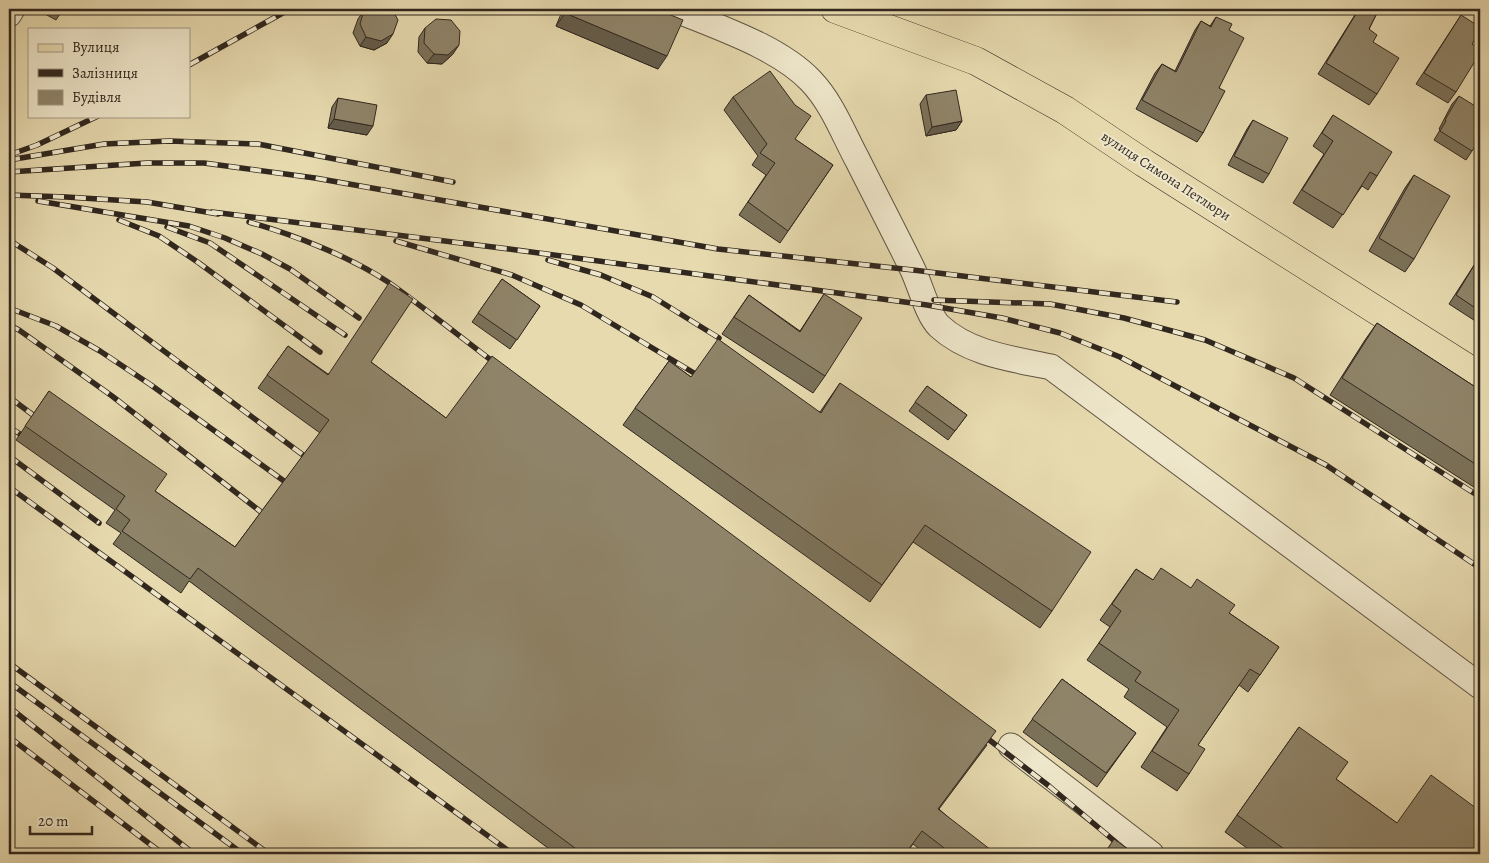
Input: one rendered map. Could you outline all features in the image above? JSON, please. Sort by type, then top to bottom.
[{"type":"main road","name":"вулиця Симона Петлюри","points":[[835,9],[976,61],[1065,110],[1144,163],[1479,371]]},
{"type":"street","points":[[9,14],[12,9]]},
{"type":"street","points":[[674,9],[741,37],[789,61],[812,81],[830,107],[938,324],[959,341],[996,356],[1051,367],[1480,686]]},
{"type":"street","points":[[1011,746],[1152,854]]},
{"type":"building","points":[[54,9],[63,9],[61,13]]},
{"type":"building","points":[[366,9],[392,9],[398,20],[393,34],[381,41],[366,37],[360,24]]},
{"type":"building","points":[[567,9],[656,9],[683,20],[667,56],[565,13]]},
{"type":"building","points":[[1359,9],[1379,9],[1369,29],[1377,35],[1373,42],[1399,58],[1377,94],[1326,63]]},
{"type":"building","points":[[1461,15],[1480,27],[1480,31],[1472,44],[1480,50],[1480,53],[1456,92],[1424,73]]},
{"type":"building","points":[[1216,17],[1232,24],[1229,30],[1244,38],[1219,88],[1225,91],[1203,133],[1142,100],[1162,64],[1176,72],[1201,21],[1211,27]]},
{"type":"building","points":[[436,19],[451,20],[460,31],[459,45],[448,55],[434,54],[424,43],[425,28]]},
{"type":"building","points":[[770,71],[795,105],[811,116],[795,139],[833,165],[788,231],[748,202],[775,163],[760,153],[767,144],[733,97]]},
{"type":"building","points":[[956,90],[962,121],[932,127],[926,95]]},
{"type":"building","points":[[1459,96],[1480,109],[1480,138],[1472,151],[1440,131]]},
{"type":"building","points":[[338,98],[377,105],[373,126],[334,119]]},
{"type":"building","points":[[1333,115],[1392,152],[1377,176],[1370,172],[1343,215],[1302,190],[1333,141],[1322,133]]},
{"type":"building","points":[[1253,120],[1288,138],[1269,174],[1234,156]]},
{"type":"building","points":[[1414,175],[1450,196],[1414,259],[1379,238]]},
{"type":"building","points":[[1478,259],[1480,260],[1480,311],[1456,295]]},
{"type":"building","points":[[502,279],[540,306],[517,340],[478,313]]},
{"type":"building","points":[[389,283],[413,299],[371,362],[446,418],[492,356],[996,731],[938,809],[991,850],[988,854],[952,854],[922,831],[905,854],[583,854],[198,568],[190,579],[122,531],[130,520],[116,509],[125,496],[25,426],[49,391],[167,474],[155,491],[235,547],[329,420],[267,375],[288,346],[328,375]]},
{"type":"building","points":[[824,294],[862,318],[825,376],[734,317],[749,295],[800,332]]},
{"type":"building","points":[[1377,323],[1480,390],[1480,467],[1342,378]]},
{"type":"building","points":[[718,339],[821,413],[840,383],[1091,552],[1052,611],[925,525],[882,585],[635,408],[669,361],[691,377]]},
{"type":"building","points":[[927,386],[967,415],[955,431],[915,402]]},
{"type":"building","points":[[1161,568],[1191,588],[1197,579],[1235,605],[1229,613],[1279,647],[1260,675],[1250,669],[1198,745],[1205,749],[1189,774],[1152,751],[1179,710],[1135,681],[1141,672],[1099,643],[1121,611],[1112,604],[1136,569],[1153,580]]},
{"type":"building","points":[[1062,679],[1136,733],[1106,773],[1032,719]]},
{"type":"building","points":[[1299,727],[1348,762],[1336,779],[1397,823],[1431,775],[1480,811],[1480,854],[1291,854],[1237,815]]},
{"type":"building","points":[[1114,839],[1135,854],[1104,854]]},
{"type":"railway","points":[[190,64],[290,9]]},
{"type":"railway","points":[[9,155],[37,145],[94,118]]},
{"type":"railway","points":[[9,160],[104,144],[169,141],[258,144],[453,182]]},
{"type":"railway","points":[[9,172],[147,163],[204,163],[315,178],[718,249],[913,270],[1177,302]]},
{"type":"railway","points":[[9,195],[147,202],[218,214]]},
{"type":"railway","points":[[38,201],[189,226],[225,238],[290,269],[359,318]]},
{"type":"railway","points":[[212,212],[509,249],[927,305],[1002,318],[1060,333],[1120,357],[1326,465],[1480,568]]},
{"type":"railway","points":[[119,220],[159,236],[320,352]]},
{"type":"railway","points":[[249,222],[321,247],[373,272],[500,367]]},
{"type":"railway","points":[[167,227],[210,243],[345,335]]},
{"type":"railway","points":[[9,240],[53,268],[303,455]]},
{"type":"railway","points":[[396,241],[512,275],[581,305],[694,373]]},
{"type":"railway","points":[[548,260],[601,275],[653,297],[719,338]]},
{"type":"railway","points":[[934,300],[1050,304],[1124,318],[1205,340],[1294,378],[1480,497]]},
{"type":"railway","points":[[9,308],[56,326],[100,351],[151,385],[284,481]]},
{"type":"railway","points":[[9,325],[19,330],[112,396],[261,512]]},
{"type":"railway","points":[[9,397],[33,415]]},
{"type":"railway","points":[[9,427],[20,434]]},
{"type":"railway","points":[[9,456],[99,523]]},
{"type":"railway","points":[[9,487],[513,854]]},
{"type":"railway","points":[[9,663],[269,854]]},
{"type":"railway","points":[[9,682],[243,854]]},
{"type":"railway","points":[[9,707],[194,854]]},
{"type":"railway","points":[[979,732],[1049,786],[1130,854]]},
{"type":"railway","points":[[9,737],[163,854]]}]
